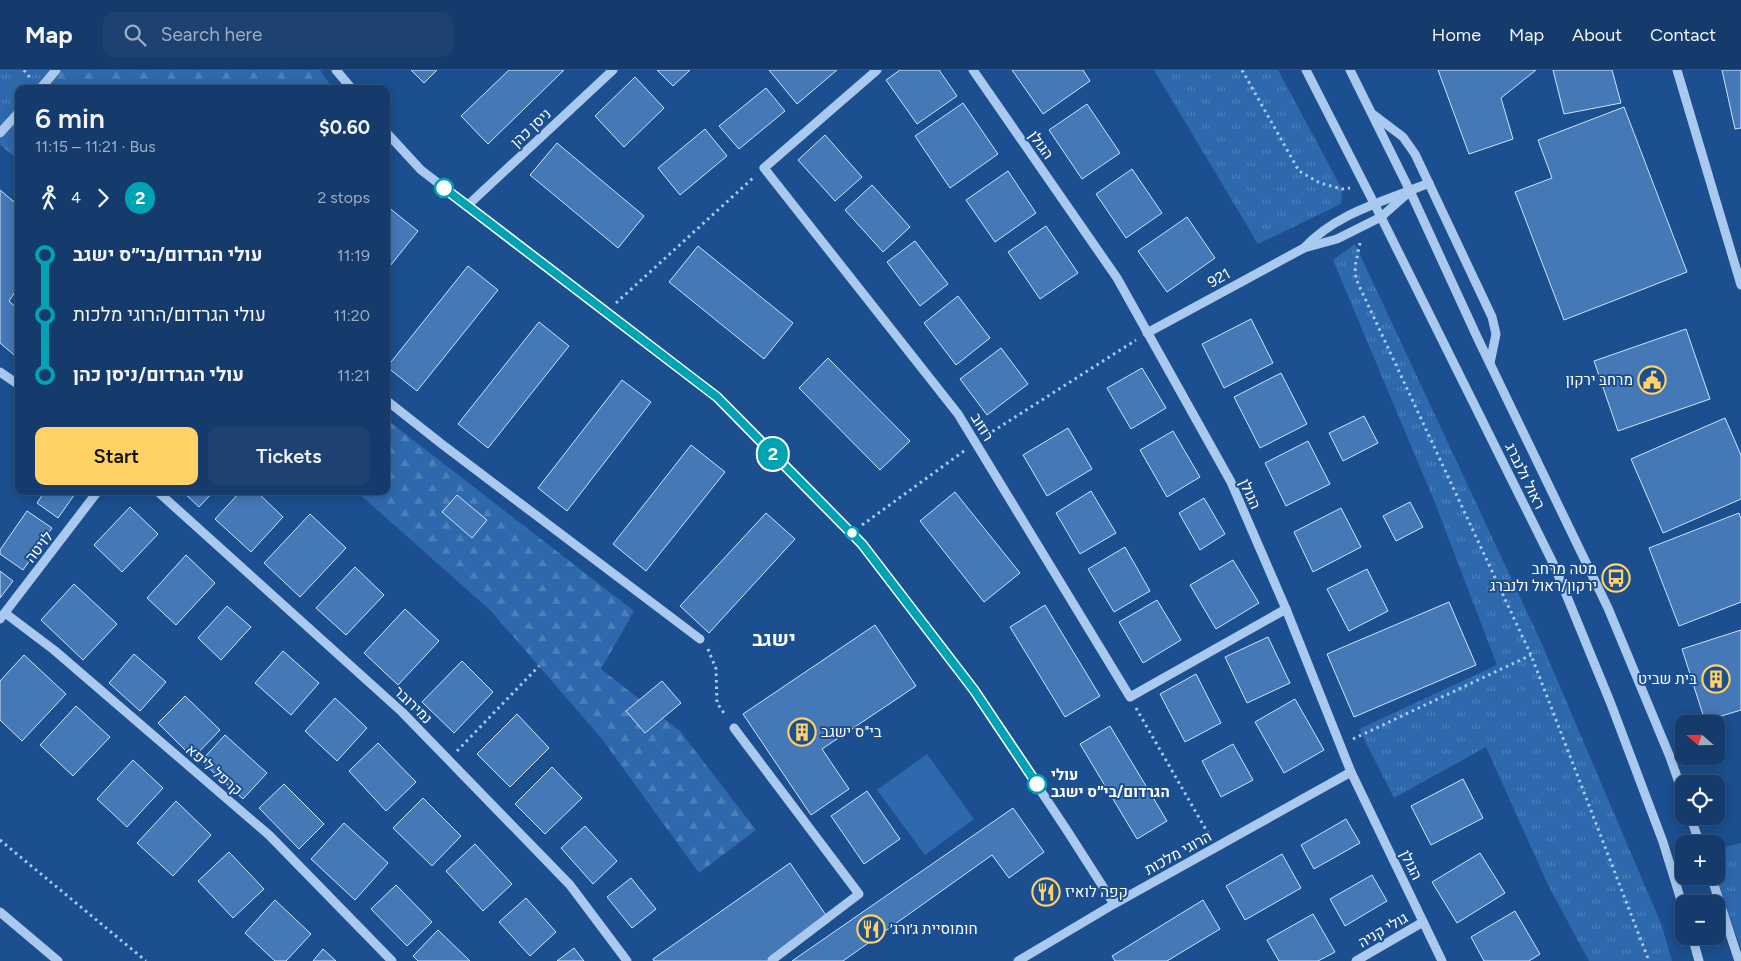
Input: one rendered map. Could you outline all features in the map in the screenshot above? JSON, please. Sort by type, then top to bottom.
[{"type":"street","points":[[43,85],[56,70]]},
{"type":"street","points":[[336,70],[349,85]]},
{"type":"street","name":"ניסן כהן","points":[[467,206],[613,70]]},
{"type":"street","points":[[764,168],[877,70]]},
{"type":"street","name":"הגולן","points":[[972,70],[1117,278],[1230,482],[1286,609],[1340,745],[1442,961]]},
{"type":"street","name":"ראול ולנברג","points":[[1306,70],[1554,565],[1618,722],[1663,842],[1679,895]]},
{"type":"street","name":"ראול ולנברג","points":[[1350,70],[1410,191],[1490,363],[1608,608],[1676,775]]},
{"type":"street","points":[[1678,70],[1741,285]]},
{"type":"street","points":[[1372,113],[1403,137],[1415,154],[1429,183],[1492,317],[1496,334],[1490,363]]},
{"type":"street","points":[[0,133],[15,116]]},
{"type":"street","points":[[390,136],[421,170],[717,397],[862,544],[974,690],[1114,904]]},
{"type":"street","name":"רוזוב","points":[[764,168],[958,414],[1130,697]]},
{"type":"street","points":[[1410,191],[1429,183]]},
{"type":"street","name":"921","points":[[1304,248],[1322,231],[1363,208],[1410,191]]},
{"type":"street","name":"921","points":[[1147,333],[1304,248],[1337,240],[1381,217],[1410,191]]},
{"type":"street","points":[[0,372],[15,383]]},
{"type":"street","points":[[390,403],[442,445],[700,639]]},
{"type":"street","name":"לויטה","points":[[2,616],[95,495]]},
{"type":"street","name":"נמירובר","points":[[161,495],[402,712],[570,884],[627,961]]},
{"type":"street","points":[[1130,697],[1286,609]]},
{"type":"street","name":"קרפל ליפא","points":[[2,616],[54,650],[269,835],[392,961]]},
{"type":"street","points":[[734,728],[859,894],[772,961]]},
{"type":"street","name":"הרוגי מלכות","points":[[1018,961],[1114,904],[1352,772]]},
{"type":"street","points":[[1713,885],[1739,961]]},
{"type":"street","points":[[0,912],[58,961]]},
{"type":"street","name":"גולי קניה","points":[[1356,961],[1423,922]]},
{"type":"street","points":[[1695,945],[1699,961]]},
{"type":"path","points":[[1242,70],[1299,171],[1309,178],[1326,185],[1342,189],[1353,188],[1363,208]]},
{"type":"path","points":[[606,312],[764,168]]},
{"type":"path","points":[[1369,223],[1356,258],[1356,279],[1531,655],[1649,961]]},
{"type":"path","points":[[851,533],[976,442],[1147,333]]},
{"type":"path","points":[[700,639],[709,650],[716,669],[717,703],[734,728]]},
{"type":"path","points":[[1340,745],[1531,655]]},
{"type":"path","points":[[448,760],[539,666]]},
{"type":"path","points":[[1130,697],[1217,848]]},
{"type":"path","points":[[0,840],[146,961]]},
{"type":"green space","points":[[0,70],[56,70],[43,85],[15,85],[15,116],[0,133]]},
{"type":"green space","points":[[55,70],[320,70],[330,85],[42,85]]},
{"type":"green space","points":[[1154,70],[1278,70],[1342,189],[1341,204],[1258,244]]},
{"type":"green space","points":[[15,115],[15,157],[0,145],[0,132]]},
{"type":"green space","points":[[1355,244],[1541,642],[1662,926],[1672,961],[1589,961],[1549,887],[1486,747],[1394,798],[1359,729],[1497,665],[1435,503],[1333,260]]},
{"type":"green space","points":[[390,422],[634,611],[601,669],[680,731],[756,830],[699,873],[602,739],[491,611],[360,495],[390,495]]},
{"type":"green space","points":[[927,754],[974,819],[925,855],[877,790]]},
{"type":"green space","points":[[1741,843],[1741,948],[1725,908],[1725,895],[1720,895],[1716,885],[1725,885],[1725,847]]},
{"type":"building","points":[[411,70],[437,70],[424,83]]},
{"type":"building","points":[[509,70],[564,70],[488,144],[461,116]]},
{"type":"building","points":[[657,70],[690,70],[673,86]]},
{"type":"building","points":[[769,70],[837,70],[797,104]]},
{"type":"building","points":[[900,70],[939,70],[957,96],[917,124],[886,80]]},
{"type":"building","points":[[1012,70],[1083,70],[1090,81],[1043,114]]},
{"type":"building","points":[[1438,70],[1536,70],[1501,98],[1513,139],[1469,154]]},
{"type":"building","points":[[1553,70],[1612,70],[1621,103],[1564,114]]},
{"type":"building","points":[[1722,70],[1741,70],[1741,128],[1735,129]]},
{"type":"building","points":[[635,77],[664,108],[624,147],[595,116]]},
{"type":"building","points":[[766,88],[785,111],[739,149],[719,126]]},
{"type":"building","points":[[963,103],[998,154],[950,188],[915,136]]},
{"type":"building","points":[[1087,104],[1120,153],[1082,179],[1049,130]]},
{"type":"building","points":[[1624,107],[1687,272],[1564,320],[1515,192],[1552,178],[1538,140]]},
{"type":"building","points":[[705,129],[727,156],[680,195],[658,168]]},
{"type":"building","points":[[825,135],[862,177],[835,201],[798,160]]},
{"type":"building","points":[[557,143],[644,216],[618,248],[530,175]]},
{"type":"building","points":[[1132,169],[1162,213],[1126,238],[1096,194]]},
{"type":"building","points":[[1008,171],[1036,213],[995,242],[966,200]]},
{"type":"building","points":[[872,185],[910,227],[883,252],[845,210]]},
{"type":"building","points":[[0,190],[15,203],[15,292],[9,301],[15,306],[15,356],[0,343]]},
{"type":"building","points":[[390,209],[418,231],[390,266]]},
{"type":"building","points":[[1187,217],[1215,258],[1167,292],[1138,251]]},
{"type":"building","points":[[1046,226],[1078,273],[1040,299],[1008,252]]},
{"type":"building","points":[[915,241],[948,284],[920,306],[887,262]]},
{"type":"building","points":[[698,246],[793,323],[764,359],[669,282]]},
{"type":"building","points":[[468,266],[498,290],[417,391],[390,369],[390,363]]},
{"type":"building","points":[[958,296],[990,338],[956,365],[924,323]]},
{"type":"building","points":[[1251,319],[1273,363],[1224,388],[1202,344]]},
{"type":"building","points":[[539,322],[569,346],[488,448],[458,424]]},
{"type":"building","name":"מרחב ירקון","points":[[1686,329],[1710,399],[1618,431],[1594,361]]},
{"type":"building","points":[[1001,348],[1028,384],[987,415],[960,379]]},
{"type":"building","points":[[828,358],[910,441],[880,470],[799,388]]},
{"type":"building","points":[[1142,368],[1166,408],[1131,429],[1107,388]]},
{"type":"building","points":[[1281,373],[1307,424],[1260,448],[1234,397]]},
{"type":"building","points":[[622,380],[651,402],[567,511],[538,488]]},
{"type":"building","points":[[1364,416],[1378,443],[1343,461],[1329,433]]},
{"type":"building","points":[[1725,418],[1741,455],[1741,499],[1663,533],[1631,459]]},
{"type":"building","points":[[1068,428],[1092,469],[1047,496],[1023,455]]},
{"type":"building","points":[[1173,431],[1200,477],[1167,497],[1140,450]]},
{"type":"building","points":[[1308,441],[1330,484],[1286,506],[1265,463]]},
{"type":"building","points":[[691,445],[725,472],[646,571],[613,544]]},
{"type":"building","points":[[1091,491],[1116,533],[1080,554],[1056,513]]},
{"type":"building","points":[[955,492],[1020,573],[984,602],[920,521]]},
{"type":"building","points":[[42,495],[74,495],[58,518],[37,503]]},
{"type":"building","points":[[186,495],[210,495],[199,507]]},
{"type":"building","points":[[237,495],[260,495],[283,517],[251,552],[215,519]]},
{"type":"building","points":[[457,495],[487,520],[472,538],[442,512]]},
{"type":"building","points":[[1204,498],[1225,534],[1200,550],[1179,513]]},
{"type":"building","points":[[1410,502],[1423,527],[1396,541],[1383,516]]},
{"type":"building","points":[[130,507],[158,534],[122,572],[94,545]]},
{"type":"building","points":[[1341,508],[1361,547],[1313,572],[1294,532]]},
{"type":"building","points":[[27,511],[52,528],[23,570],[0,554],[0,550]]},
{"type":"building","points":[[766,513],[795,539],[709,633],[680,606]]},
{"type":"building","points":[[1739,513],[1741,519],[1741,602],[1679,626],[1649,548]]},
{"type":"building","points":[[310,514],[346,548],[300,597],[264,563]]},
{"type":"building","points":[[1125,547],[1150,591],[1114,612],[1088,569]]},
{"type":"building","points":[[186,555],[215,583],[176,625],[147,598]]},
{"type":"building","points":[[1233,560],[1259,603],[1216,629],[1190,585]]},
{"type":"building","points":[[355,567],[384,595],[346,635],[316,608]]},
{"type":"building","points":[[1367,569],[1388,611],[1349,631],[1327,589]]},
{"type":"building","points":[[0,571],[13,581],[0,598]]},
{"type":"building","points":[[74,584],[117,624],[83,660],[41,620]]},
{"type":"building","points":[[1157,600],[1181,640],[1143,663],[1119,622]]},
{"type":"building","points":[[1449,602],[1476,665],[1354,717],[1327,654]]},
{"type":"building","points":[[1045,605],[1100,696],[1065,717],[1010,627]]},
{"type":"building","points":[[227,606],[251,627],[221,660],[198,638]]},
{"type":"building","points":[[405,609],[439,641],[398,685],[364,653]]},
{"type":"building","name":"בי\"ס ישגב","points":[[875,625],[916,686],[822,749],[849,789],[811,815],[743,714]]},
{"type":"building","name":"בית שביט","points":[[1741,630],[1741,710],[1725,715],[1703,715],[1682,649]]},
{"type":"building","points":[[1268,637],[1290,683],[1247,703],[1225,657]]},
{"type":"building","points":[[283,651],[319,683],[291,715],[255,683]]},
{"type":"building","points":[[134,654],[166,682],[140,711],[109,683]]},
{"type":"building","points":[[24,655],[66,694],[22,741],[0,720],[0,681]]},
{"type":"building","points":[[462,661],[493,692],[454,733],[422,702]]},
{"type":"building","points":[[1196,674],[1221,723],[1185,742],[1160,694]]},
{"type":"building","points":[[662,681],[681,703],[645,733],[626,711]]},
{"type":"building","points":[[185,696],[220,730],[193,758],[158,723]]},
{"type":"building","points":[[335,698],[367,728],[337,761],[305,731]]},
{"type":"building","points":[[1295,699],[1324,750],[1284,773],[1255,722]]},
{"type":"building","points":[[76,706],[110,737],[73,776],[40,745]]},
{"type":"building","points":[[517,714],[549,748],[510,787],[477,754]]},
{"type":"building","points":[[1110,726],[1167,821],[1137,839],[1080,744]]},
{"type":"building","points":[[225,735],[267,773],[243,799],[201,761]]},
{"type":"building","points":[[378,743],[416,782],[386,811],[349,771]]},
{"type":"building","points":[[1233,744],[1253,780],[1221,797],[1202,761]]},
{"type":"building","points":[[133,760],[163,788],[127,827],[97,799]]},
{"type":"building","points":[[552,767],[582,798],[545,834],[515,804]]},
{"type":"building","points":[[1463,779],[1483,818],[1431,845],[1411,806]]},
{"type":"building","points":[[284,784],[324,824],[299,849],[259,808]]},
{"type":"building","points":[[867,791],[900,839],[864,864],[831,816]]},
{"type":"building","points":[[423,798],[461,836],[432,866],[393,828]]},
{"type":"building","points":[[176,801],[211,835],[173,876],[137,843]]},
{"type":"building","points":[[1013,808],[1044,852],[1009,878],[992,855],[843,961],[792,961]]},
{"type":"building","points":[[1346,819],[1360,843],[1314,869],[1301,845]]},
{"type":"building","points":[[344,823],[388,863],[355,900],[311,859]]},
{"type":"building","points":[[585,826],[617,861],[593,884],[561,848]]},
{"type":"building","points":[[475,844],[512,884],[483,911],[446,871]]},
{"type":"building","points":[[229,852],[264,889],[233,918],[198,881]]},
{"type":"building","points":[[1480,853],[1505,893],[1457,923],[1432,882]]},
{"type":"building","points":[[1282,854],[1301,888],[1245,920],[1226,886]]},
{"type":"building","points":[[790,863],[830,921],[773,961],[654,961],[653,959]]},
{"type":"building","points":[[1372,875],[1387,901],[1345,926],[1330,899]]},
{"type":"building","points":[[631,878],[656,909],[632,928],[607,897]]},
{"type":"building","points":[[396,885],[432,922],[407,946],[371,909]]},
{"type":"building","points":[[526,898],[556,932],[530,956],[499,922]]},
{"type":"building","points":[[275,900],[311,934],[286,961],[275,961],[245,933]]},
{"type":"building","points":[[1203,900],[1220,929],[1167,961],[1115,961],[1112,956]]},
{"type":"building","points":[[1515,911],[1540,954],[1529,961],[1484,961],[1471,937]]},
{"type":"building","points":[[1313,914],[1335,952],[1318,961],[1279,961],[1267,940]]},
{"type":"building","points":[[438,930],[470,961],[418,961],[413,956]]},
{"type":"building","points":[[574,948],[584,961],[557,961]]},
{"type":"building","points":[[323,949],[336,961],[313,961]]},
{"type":"bus line","name":"2","points":[[444,188],[717,397],[862,544],[974,690],[1037,784]]},
{"type":"place","name":"מרחב ירקון","points":[[1652,380]]},
{"type":"place","name":"מטה מרחב ירקון/ראול ולנברג","points":[[1616,578]]},
{"type":"place","name":"בית שביט","points":[[1716,679]]},
{"type":"place","name":"בי\"ס ישגב","points":[[802,732]]},
{"type":"place","name":"עולי הגרדום/בי״ס ישגב","points":[[1037,784]]},
{"type":"place","name":"קפה לואיז","points":[[1046,892]]},
{"type":"place","name":"חומוסיית ג׳ורג׳","points":[[871,929]]},
{"type":"district","name":"ישגב","points":[[774,639]]}]
